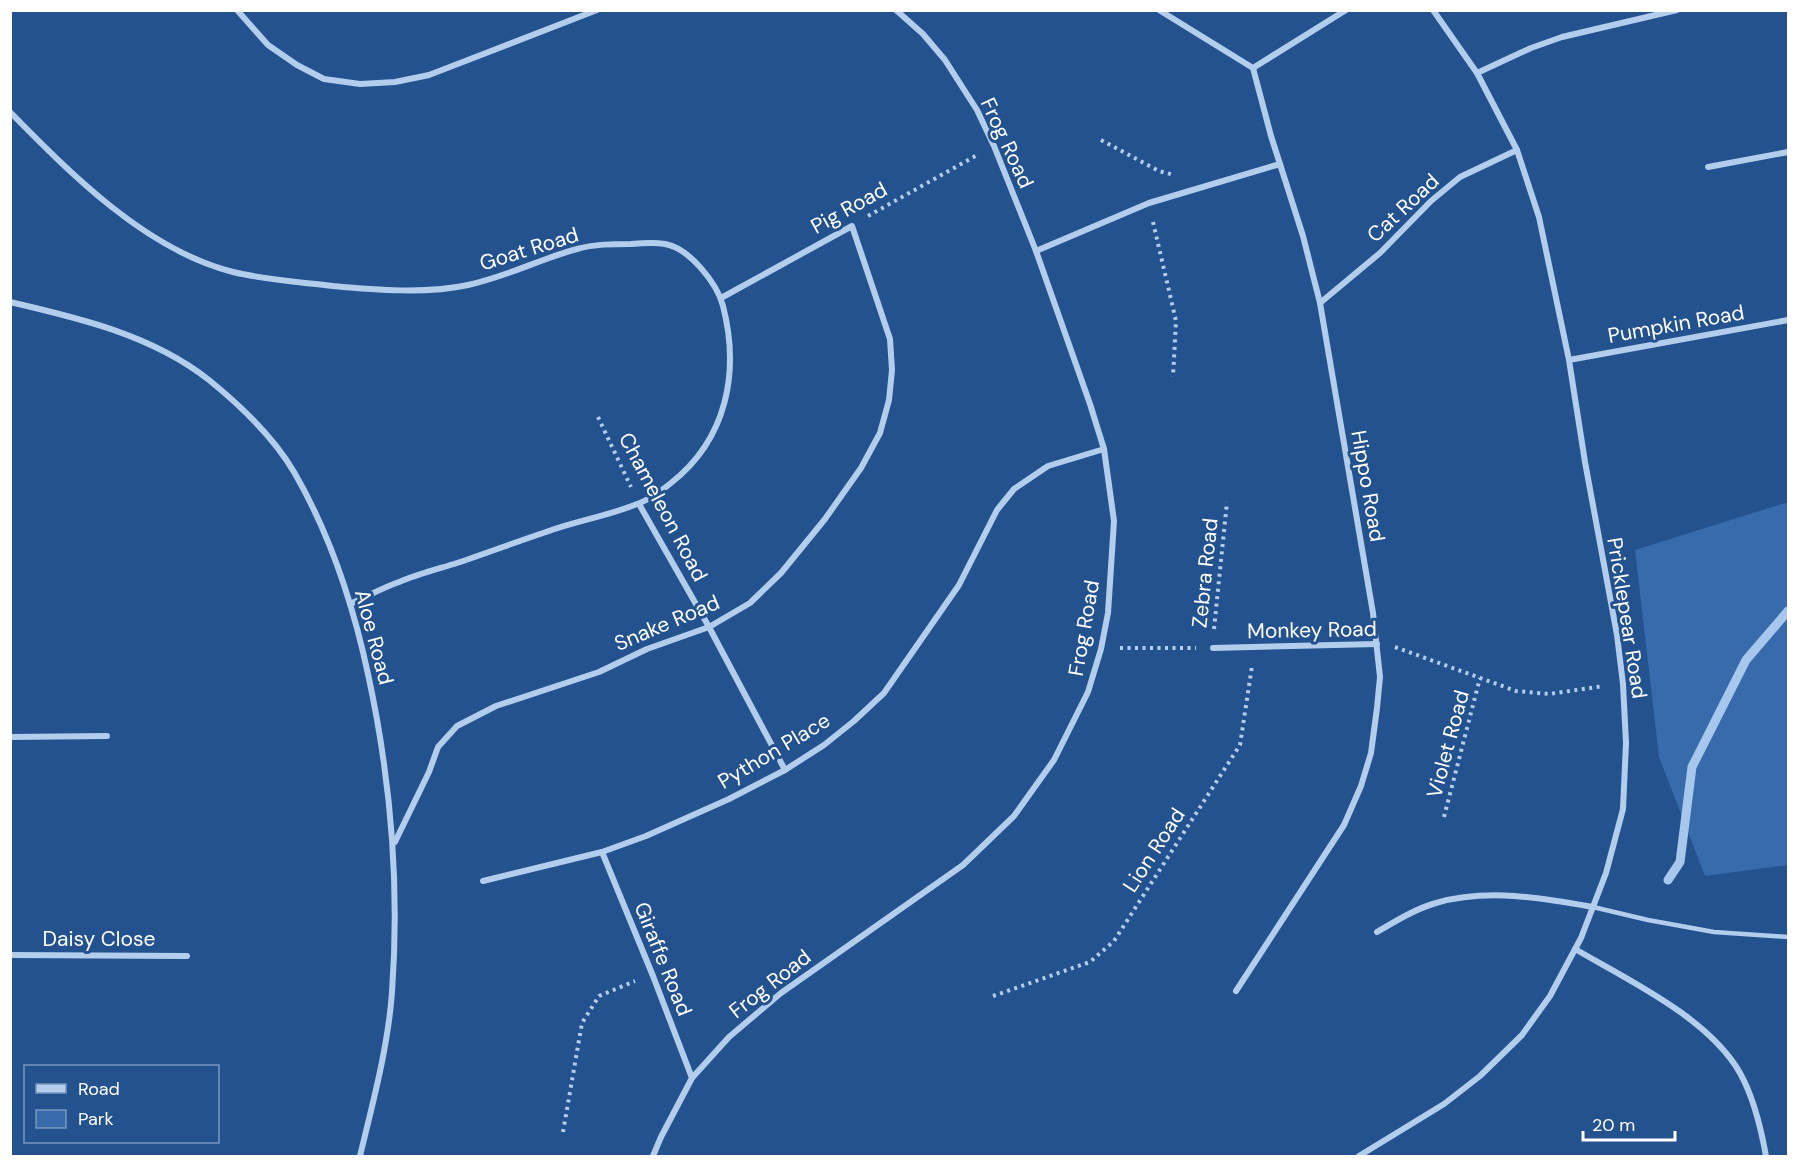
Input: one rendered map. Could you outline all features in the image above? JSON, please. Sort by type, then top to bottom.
[{"type":"street","points":[[237,10],[268,45],[297,65],[324,79],[360,84],[395,82],[429,75],[597,10]]},
{"type":"street","name":"Frog Road","points":[[653,1156],[692,1078],[729,1037],[781,993],[963,865],[1014,816],[1054,760],[1088,692],[1101,649],[1107,613],[1114,521],[1104,449],[1036,251],[977,110],[945,60],[923,34],[896,10]]},
{"type":"street","points":[[1159,10],[1253,68],[1346,10]]},
{"type":"street","name":"Pricklepear Road","points":[[1359,1156],[1444,1104],[1480,1076],[1522,1035],[1550,996],[1575,949],[1606,873],[1623,809],[1626,743],[1623,684],[1617,635],[1569,360],[1539,217],[1517,150],[1477,73],[1433,10]]},
{"type":"street","points":[[1477,73],[1531,48],[1562,37],[1677,10]]},
{"type":"street","name":"Hippo Road","points":[[1236,992],[1344,825],[1361,786],[1371,753],[1380,677],[1373,613],[1320,303],[1303,236],[1270,136],[1253,68]]},
{"type":"street","name":"Goat Road","points":[[10,111],[76,176],[139,226],[171,246],[205,263],[230,272],[258,278],[351,287],[443,290],[471,285],[579,248],[647,243],[668,244],[684,252],[705,273],[721,298],[731,353],[729,376],[717,425],[698,459],[664,488],[639,504],[552,530],[400,581],[350,604]]},
{"type":"street","name":"Cat Road","points":[[1320,303],[1380,253],[1431,201],[1460,177],[1517,150]]},
{"type":"street","points":[[1708,167],[1788,152]]},
{"type":"street","points":[[1036,251],[1149,203],[1280,164]]},
{"type":"street","name":"Pig Road","points":[[721,298],[852,226]]},
{"type":"street","name":"Snake Road","points":[[394,844],[429,772],[438,747],[457,726],[496,706],[599,672],[647,650],[709,627],[750,603],[781,573],[825,519],[861,468],[879,434],[889,400],[892,370],[890,339],[852,226]]},
{"type":"street","name":"Aloe Road","points":[[10,302],[125,333],[168,354],[207,379],[241,408],[269,437],[294,471],[314,510],[339,570],[360,637],[379,724],[394,844],[392,994],[384,1049],[360,1156]]},
{"type":"street","name":"Pumpkin Road","points":[[1569,360],[1788,320]]},
{"type":"street","name":"Python Place","points":[[483,881],[602,852],[696,815],[785,770],[824,745],[884,693],[959,585],[997,510],[1014,489],[1048,466],[1104,449]]},
{"type":"street","name":"Chameleon Road","points":[[639,504],[709,627],[785,770]]},
{"type":"street","name":"Monkey Road","points":[[1213,648],[1377,644]]},
{"type":"street","points":[[10,737],[107,735]]},
{"type":"street","name":"Giraffe Road","points":[[602,852],[692,1078]]},
{"type":"street","points":[[1377,932],[1435,903],[1459,898],[1537,897],[1593,907]]},
{"type":"street","points":[[1575,949],[1664,1001],[1721,1047],[1736,1066],[1750,1093],[1766,1156]]},
{"type":"street","name":"Daisy Close","points":[[10,955],[188,956]]},
{"type":"lane","points":[[1593,907],[1714,932],[1788,937]]},
{"type":"path","points":[[1101,140],[1159,171],[1212,185]]},
{"type":"path","name":"Pig Road","points":[[852,226],[994,146]]},
{"type":"path","points":[[1149,203],[1176,321],[1173,377]]},
{"type":"path","name":"Chameleon Road","points":[[598,417],[639,504]]},
{"type":"path","name":"Zebra Road","points":[[1213,648],[1227,502]]},
{"type":"path","name":"Monkey Road","points":[[1377,644],[1392,646],[1516,691],[1549,694],[1623,684]]},
{"type":"path","name":"Lion Road","points":[[993,996],[1090,962],[1114,941],[1240,745],[1254,647]]},
{"type":"path","points":[[1101,649],[1213,648]]},
{"type":"path","name":"Violet Road","points":[[1444,816],[1480,678]]},
{"type":"path","points":[[563,1132],[582,1023],[599,996],[626,983],[653,976]]},
{"type":"green space","points":[[1788,502],[1788,865],[1705,876],[1659,757],[1635,550]]},
{"type":"waterway","points":[[1668,880],[1680,862],[1692,767],[1746,660],[1788,611]]}]
